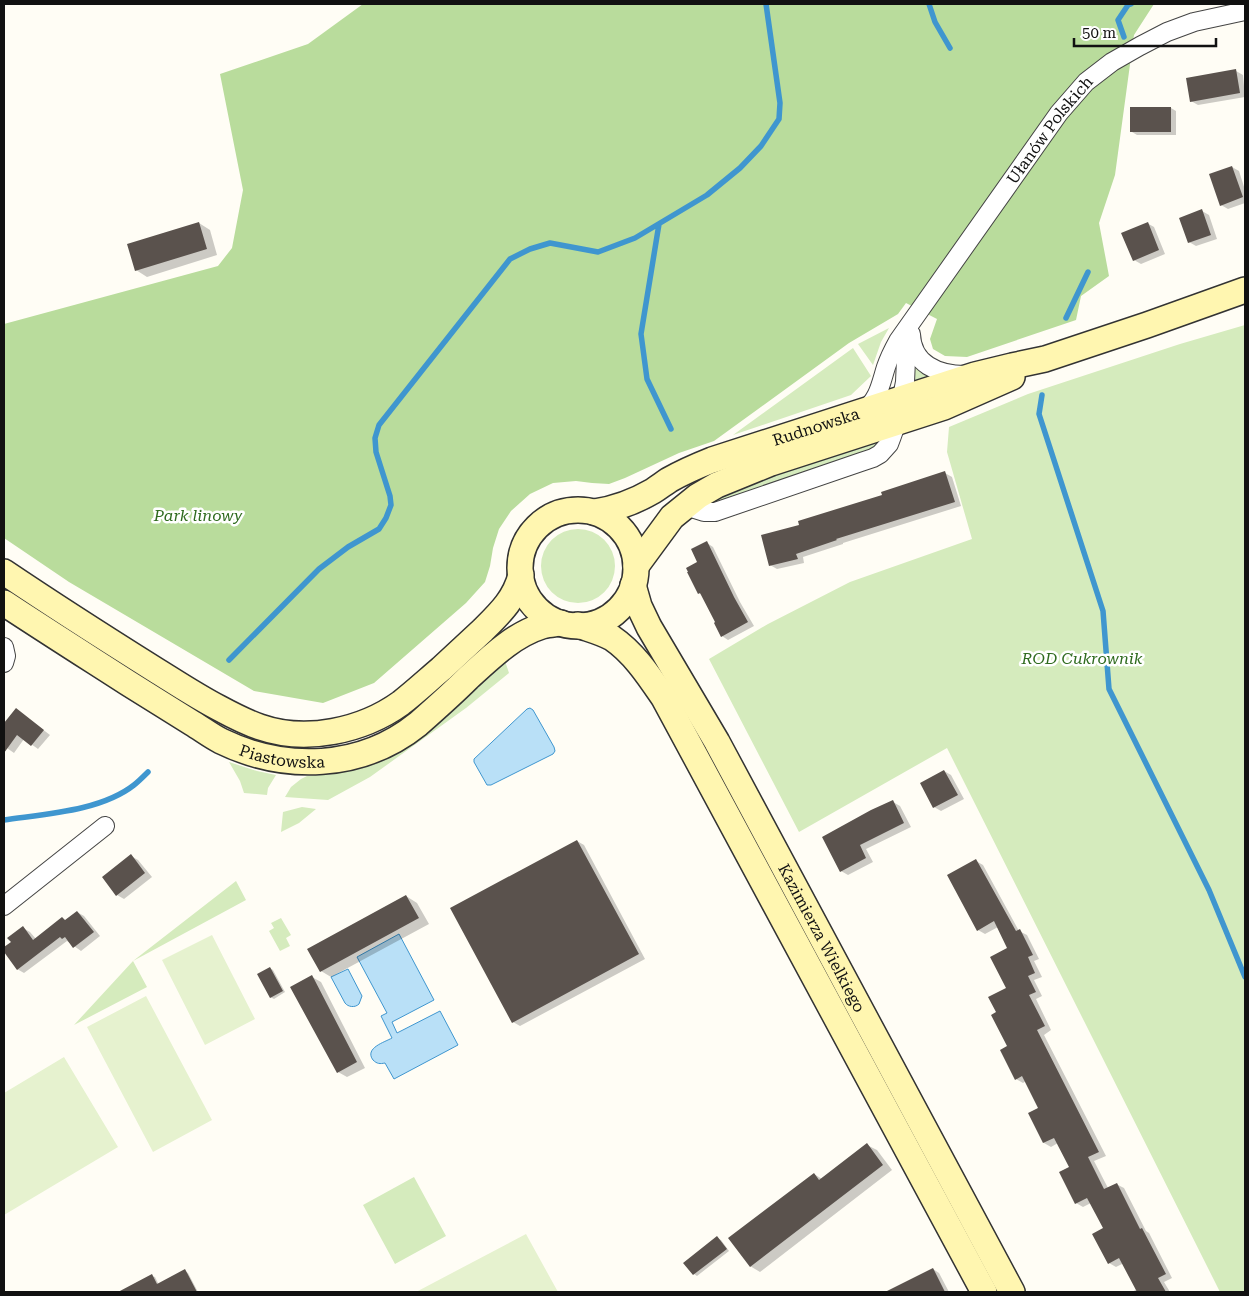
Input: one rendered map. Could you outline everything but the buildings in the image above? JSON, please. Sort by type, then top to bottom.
[{"type":"main road","name":"Rudnowska","points":[[635,576],[672,517],[698,496],[717,485],[899,411],[975,375],[1045,359],[1245,290]]},
{"type":"main road","name":"Rudnowska","points":[[594,512],[611,509],[643,497],[668,481],[712,460],[862,412],[944,407],[1007,380],[1045,359]]},
{"type":"main road","points":[[574,510],[594,512],[613,522],[627,536],[632,546],[635,576],[625,601],[612,614],[596,623],[569,624],[550,618],[534,605],[527,596],[523,586],[520,575],[525,544],[530,535],[541,524],[554,515],[574,510]]},
{"type":"main road","name":"Piastowska","points":[[4,572],[74,619],[194,694],[240,720],[260,728],[284,733],[308,734],[357,725],[377,717],[400,704],[466,647],[501,611],[516,591],[520,575]]},
{"type":"main road","name":"Kazimierza Wielkiego","points":[[635,576],[640,606],[648,627],[717,742],[1012,1292]]},
{"type":"main road","name":"Piastowska","points":[[4,603],[142,692],[221,740],[256,754],[286,761],[320,762],[352,757],[373,750],[416,726],[486,662],[511,642],[543,626],[569,624]]},
{"type":"main road","name":"Kazimierza Wielkiego","points":[[569,624],[596,631],[610,637],[621,645],[633,656],[664,698],[984,1292]]},
{"type":"street","name":"Ułanów Polskich","points":[[862,412],[870,405],[879,392],[891,355],[898,342],[1059,113],[1086,82],[1112,62],[1167,32],[1194,22],[1245,11]]},
{"type":"street","name":"Ułanów Polskich","points":[[899,411],[908,337],[912,322]]},
{"type":"street","points":[[912,322],[911,339],[914,348],[928,366],[952,375],[975,375]]},
{"type":"street","points":[[4,906],[105,826]]},
{"type":"green space","name":"Park linowy","points":[[363,4],[1154,4],[1134,35],[1115,175],[1099,223],[1109,276],[1081,296],[1076,320],[967,357],[945,356],[933,349],[930,339],[937,319],[906,303],[898,314],[849,343],[714,441],[679,453],[609,484],[576,481],[553,483],[530,494],[511,511],[499,529],[485,582],[466,603],[374,683],[323,703],[254,691],[69,582],[4,538],[4,324],[218,266],[232,248],[243,190],[220,74],[308,44]]},
{"type":"green space","name":"ROD Cukrownik","points":[[1245,325],[1245,1292],[1220,1292],[947,748],[799,832],[709,659],[768,624],[850,582],[972,539],[947,452],[949,427],[1028,394],[1180,344]]},
{"type":"green space","points":[[889,328],[881,342],[873,365],[858,344]]},
{"type":"green space","points":[[853,348],[871,376],[851,395],[733,435]]},
{"type":"green space","points":[[915,369],[930,378],[910,391]]},
{"type":"green space","points":[[886,434],[876,448],[717,503],[708,503],[751,482]]},
{"type":"green space","points":[[578,529],[592,532],[604,540],[612,552],[615,566],[612,580],[604,592],[592,600],[578,603],[564,600],[552,592],[544,580],[541,566],[544,552],[552,540],[564,532]]},
{"type":"green space","points":[[505,661],[509,673],[466,708],[370,777],[328,800],[285,797],[291,787],[307,776],[334,774],[381,759]]},
{"type":"green space","points":[[229,762],[276,775],[268,788],[267,795],[244,793],[240,781]]},
{"type":"green space","points":[[302,807],[316,809],[299,823],[281,832],[283,812]]},
{"type":"green space","points":[[236,881],[246,900],[133,961]]},
{"type":"green space","points":[[281,918],[291,935],[286,938],[290,946],[280,951],[269,931],[274,928],[271,923]]},
{"type":"green space","points":[[212,935],[255,1019],[205,1045],[162,960]]},
{"type":"green space","points":[[133,961],[147,987],[74,1025]]},
{"type":"green space","points":[[146,996],[212,1120],[153,1152],[87,1027]]},
{"type":"green space","points":[[64,1057],[118,1147],[4,1215],[4,1093]]},
{"type":"green space","points":[[414,1177],[446,1236],[395,1264],[363,1205]]},
{"type":"green space","points":[[526,1234],[558,1292],[416,1292]]},
{"type":"water","points":[[530,708],[533,710],[555,751],[553,754],[491,785],[487,785],[474,759]]},
{"type":"water","points":[[399,934],[434,1000],[392,1022],[397,1033],[440,1011],[458,1045],[394,1079],[385,1063],[380,1064],[376,1062],[371,1056],[371,1052],[376,1046],[392,1038],[381,1016],[387,1013],[357,957]]},
{"type":"water","points":[[348,969],[362,996],[359,1004],[354,1006],[345,1003],[331,977]]},
{"type":"waterway","points":[[229,660],[319,569],[348,547],[379,529],[391,505],[376,452],[375,438],[379,425],[510,259],[530,249],[550,243],[598,252],[635,238],[707,195],[740,168],[761,146],[779,119],[780,103],[766,4]]},
{"type":"waterway","points":[[929,4],[935,22],[950,48]]},
{"type":"waterway","points":[[1124,37],[1118,20],[1128,5],[1131,4]]},
{"type":"waterway","points":[[659,224],[641,334],[647,379],[671,429]]},
{"type":"waterway","points":[[1066,318],[1088,272]]},
{"type":"waterway","points":[[1042,395],[1039,414],[1103,611],[1109,689],[1209,890],[1245,977]]},
{"type":"waterway","points":[[4,820],[72,810],[106,801],[121,794],[148,772]]}]
